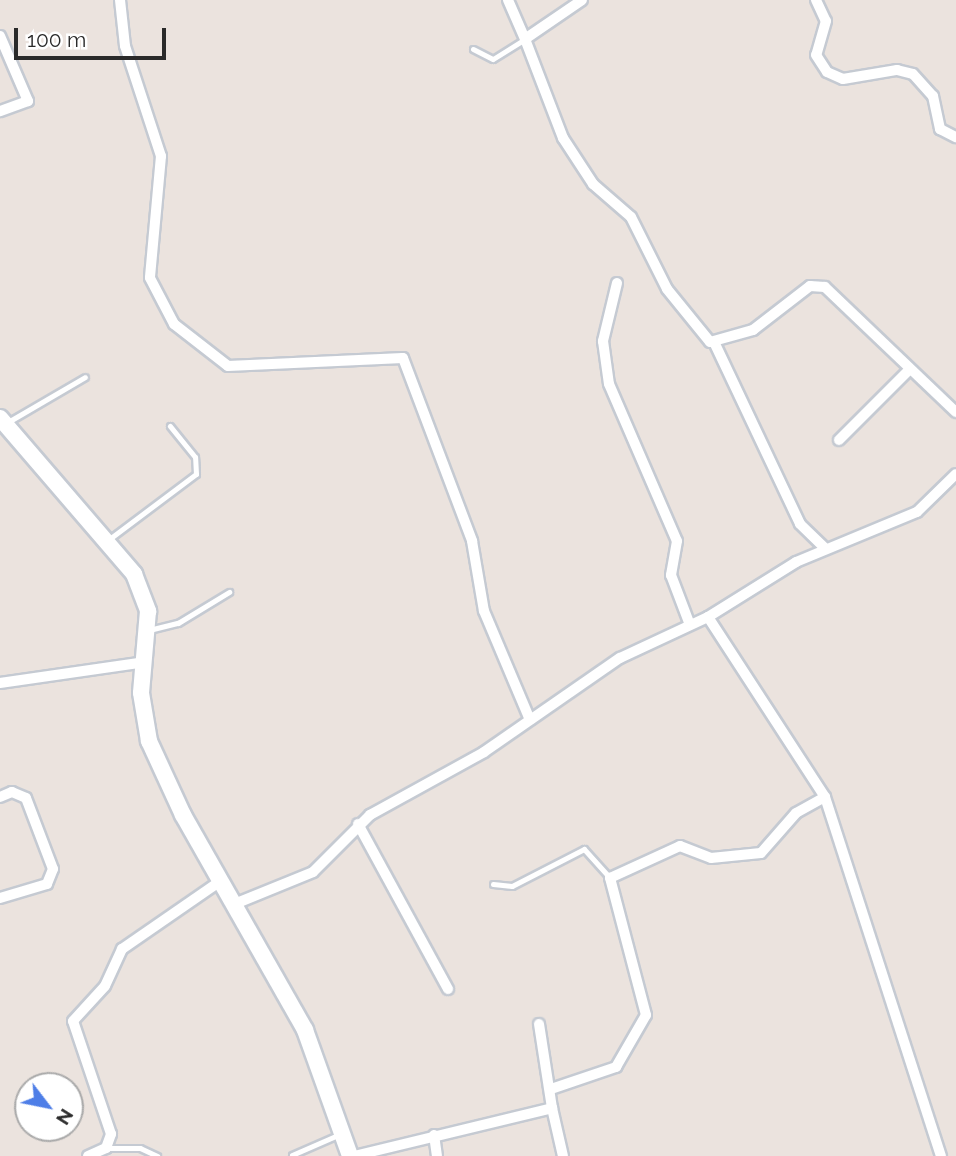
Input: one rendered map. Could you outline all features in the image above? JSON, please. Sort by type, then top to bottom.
[{"type":"street","points":[[120,0],[125,46],[161,156],[150,278],[174,324],[228,366],[403,358],[472,541],[484,611],[530,720]]},
{"type":"street","points":[[508,0],[563,138],[593,184],[631,218],[672,296],[715,344],[800,524],[825,548]]},
{"type":"street","points":[[525,39],[582,0]]},
{"type":"street","points":[[816,0],[826,21],[816,55],[827,72],[843,79],[897,69],[912,74],[933,96],[940,128],[956,137]]},
{"type":"street","points":[[0,36],[28,101],[0,111]]},
{"type":"street","points":[[617,283],[603,341],[609,384],[677,541],[671,575],[690,625]]},
{"type":"street","points":[[715,344],[753,330],[816,285],[832,292],[956,412]]},
{"type":"street","points":[[839,440],[910,369]]},
{"type":"street","points":[[3,421],[108,540],[134,574],[149,630],[141,692],[149,741],[305,1030],[352,1156],[552,1108]]},
{"type":"street","points":[[237,903],[313,873],[358,824],[530,720],[620,659],[708,617],[825,548],[917,512],[956,474]]},
{"type":"street","points":[[708,617],[825,797],[941,1156]]},
{"type":"street","points":[[0,683],[145,662]]},
{"type":"street","points":[[0,797],[12,792],[26,798],[53,869],[47,884],[0,898]]},
{"type":"street","points":[[551,1089],[616,1067],[646,1015],[610,878],[680,846],[710,858],[761,853],[796,813],[825,797]]},
{"type":"street","points":[[358,824],[448,989]]},
{"type":"street","points":[[88,1156],[106,1148],[111,1133],[72,1021],[106,986],[122,949],[222,880]]},
{"type":"street","points":[[539,1024],[552,1108],[563,1156]]},
{"type":"street","points":[[434,1135],[437,1156]]},
{"type":"lane","points":[[473,49],[492,59],[525,39]]},
{"type":"lane","points":[[3,421],[85,377]]},
{"type":"lane","points":[[108,540],[196,474],[195,457],[170,426]]},
{"type":"lane","points":[[149,630],[196,614],[229,592]]},
{"type":"lane","points":[[493,884],[512,886],[584,849],[610,878]]},
{"type":"lane","points":[[292,1155],[343,1133]]},
{"type":"lane","points":[[106,1148],[140,1147],[157,1156]]}]
